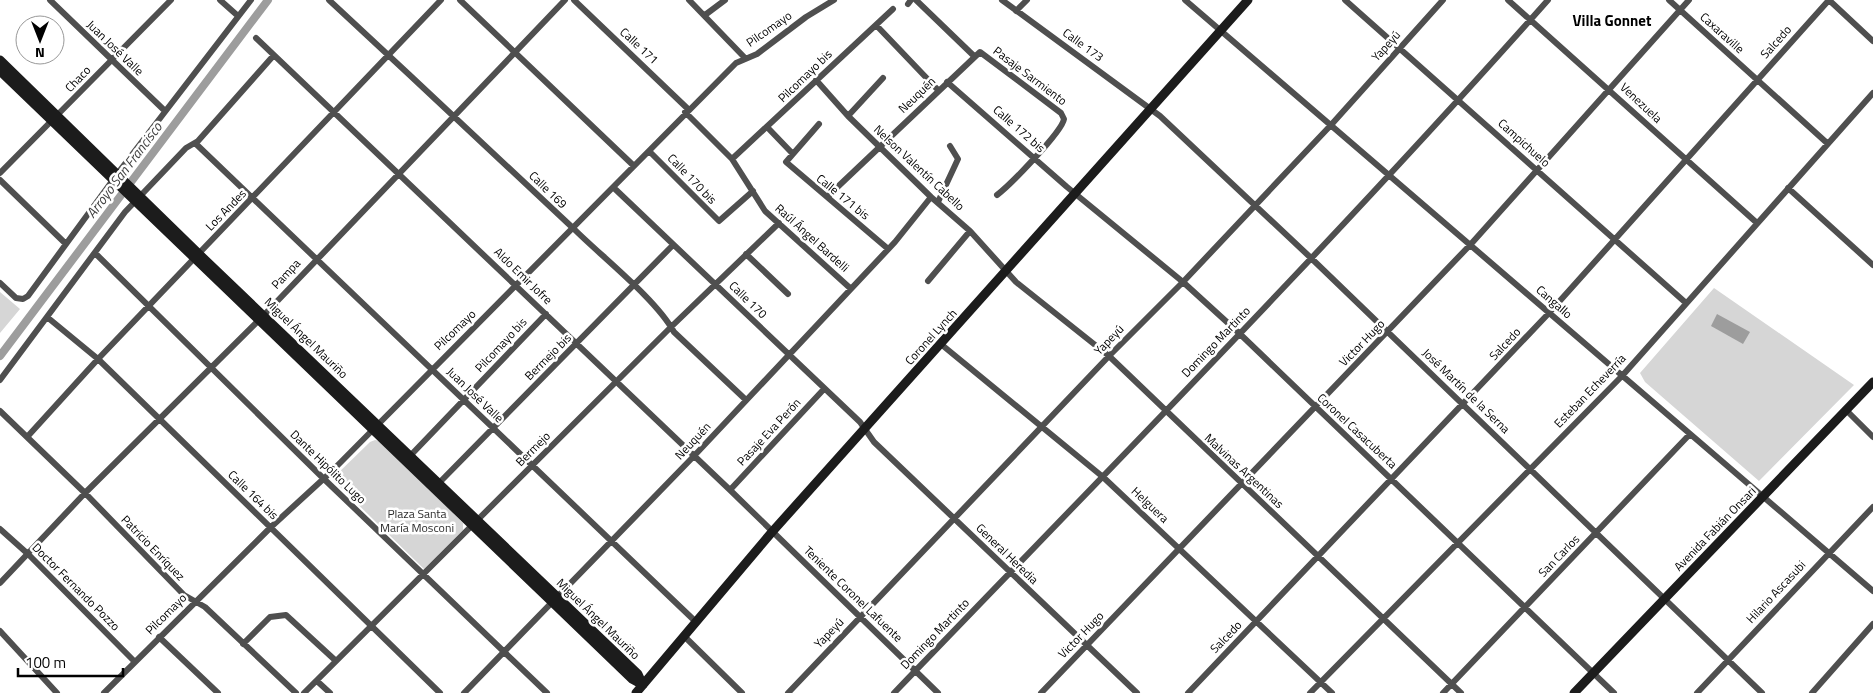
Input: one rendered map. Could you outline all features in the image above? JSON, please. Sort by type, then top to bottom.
[{"type":"main road","name":"Coronel Lynch","points":[[636,693],[772,532],[942,345],[1248,0]]},
{"type":"main road","name":"Miguel Ángel Mauriño","points":[[0,60],[54,119]]},
{"type":"main road","name":"Miguel Ángel Mauriño","points":[[0,71],[54,119],[137,198],[555,600],[638,674],[643,685]]},
{"type":"main road","name":"Avenida Fabián Onsari","points":[[1574,693],[1873,382]]},
{"type":"main road","name":"Miguel Ángel Mauriño","points":[[375,427],[439,483],[475,523]]},
{"type":"street","name":"Juan José Valle","points":[[50,0],[111,61],[165,111]]},
{"type":"street","name":"Chaco","points":[[0,173],[171,0]]},
{"type":"street","points":[[220,0],[238,16]]},
{"type":"street","points":[[0,283],[16,298],[23,300],[28,296],[165,111],[251,0]]},
{"type":"street","name":"Calle 169","points":[[330,0],[455,115],[633,286],[671,326],[674,332],[746,400]]},
{"type":"street","name":"Los Andes","points":[[28,436],[98,359],[440,0]]},
{"type":"street","points":[[460,0],[634,166]]},
{"type":"street","name":"Pampa","points":[[0,583],[85,493],[261,317],[514,51],[565,0]]},
{"type":"street","name":"Calle 171","points":[[574,0],[687,110]]},
{"type":"street","points":[[689,0],[745,58]]},
{"type":"street","points":[[705,15],[725,0]]},
{"type":"street","name":"Pilcomayo","points":[[105,693],[134,661],[271,527],[324,480],[572,228],[614,188],[687,110],[736,63],[757,54],[806,17],[834,0]]},
{"type":"street","name":"Pasaje Sarmiento","points":[[916,0],[976,54],[1060,113],[1064,119],[1062,127],[1034,157]]},
{"type":"street","name":"Calle 173","points":[[1002,0],[1150,109]]},
{"type":"street","points":[[1016,11],[1027,0]]},
{"type":"street","name":"Cangallo","points":[[1185,0],[1873,591]]},
{"type":"street","name":"Campichuelo","points":[[1345,0],[1686,303]]},
{"type":"street","name":"Yapeyú","points":[[788,693],[1182,282],[1331,124],[1443,0]]},
{"type":"street","name":"Venezuela","points":[[1508,0],[1757,223]]},
{"type":"street","name":"Domingo Martinto","points":[[894,693],[1240,334],[1389,176],[1548,0]]},
{"type":"street","name":"Caxaraville","points":[[1669,0],[1827,143]]},
{"type":"street","name":"Victor Hugo","points":[[1041,693],[1471,244],[1689,0]]},
{"type":"street","points":[[1829,0],[1873,41]]},
{"type":"street","name":"Salcedo","points":[[1188,693],[1550,313],[1829,0]]},
{"type":"street","name":"Pilcomayo bis","points":[[732,159],[768,128],[816,80],[893,9]]},
{"type":"street","points":[[876,25],[938,90]]},
{"type":"street","name":"Aldo Emir Jofre","points":[[256,38],[399,172],[772,532]]},
{"type":"street","name":"Neuquén","points":[[828,196],[976,54]]},
{"type":"street","points":[[0,380],[125,212],[175,159],[195,143],[274,55]]},
{"type":"street","points":[[848,116],[884,78]]},
{"type":"street","name":"Nelson Valentín Cabello","points":[[816,80],[848,116],[931,197],[970,231],[1006,271]]},
{"type":"street","name":"Calle 172 bis","points":[[947,82],[1076,194]]},
{"type":"street","name":"Esteban Echeverría","points":[[1310,693],[1622,376],[1873,93]]},
{"type":"street","name":"José Martín de la Serna","points":[[1150,109],[1311,258],[1531,468],[1762,693]]},
{"type":"street","name":"Raúl Ángel Bardelli","points":[[687,110],[732,159],[766,211],[850,288]]},
{"type":"street","points":[[768,128],[792,153],[819,124]]},
{"type":"street","name":"Juan José Valle","points":[[195,143],[254,197],[696,622]]},
{"type":"street","points":[[938,202],[958,159],[950,146]]},
{"type":"street","name":"Calle 170 bis","points":[[649,151],[719,221],[752,191]]},
{"type":"street","name":"Calle 171 bis","points":[[792,153],[786,162],[816,190],[828,196],[887,248]]},
{"type":"street","points":[[997,195],[1008,186],[1034,157]]},
{"type":"street","points":[[0,180],[66,244]]},
{"type":"street","name":"Calle 170","points":[[614,188],[789,354],[864,429]]},
{"type":"street","points":[[1788,188],[1873,265]]},
{"type":"street","name":"Coronel Casacuberta","points":[[1076,194],[1182,282],[1240,334],[1614,693]]},
{"type":"street","name":"Neuquén","points":[[464,693],[694,456],[887,248],[895,242],[931,197]]},
{"type":"street","name":"Bermejo","points":[[304,693],[533,467],[671,326],[716,285],[779,222]]},
{"type":"street","points":[[928,281],[970,231]]},
{"type":"street","name":"Bermejo bis","points":[[439,483],[673,245]]},
{"type":"street","name":"Dante Hipólito Lugo","points":[[95,253],[324,480],[547,693]]},
{"type":"street","points":[[746,254],[788,294]]},
{"type":"street","name":"Malvinas Argentinas","points":[[1006,271],[1016,282],[1109,356],[1164,411],[1461,693]]},
{"type":"street","name":"Pilcomayo bis","points":[[410,456],[546,314]]},
{"type":"street","name":"Calle 164 bis","points":[[47,317],[98,359],[440,693]]},
{"type":"street","name":"Helguera","points":[[942,345],[1103,477],[1181,548],[1332,693]]},
{"type":"street","name":"Pasaje Eva Perón","points":[[730,490],[824,389]]},
{"type":"street","points":[[1846,410],[1873,437]]},
{"type":"street","name":"Patricio Enríquez","points":[[0,411],[28,436],[184,595],[204,607],[296,693]]},
{"type":"street","name":"General Heredia","points":[[864,429],[874,442],[1137,693]]},
{"type":"street","name":"San Carlos","points":[[1443,693],[1690,434]]},
{"type":"street","name":"Hilario Ascasubi","points":[[1696,693],[1873,507]]},
{"type":"street","name":"Doctor Fernando Pozzo","points":[[0,530],[28,554],[134,661]]},
{"type":"street","name":"Teniente Coronel Lafuente","points":[[772,532],[938,693]]},
{"type":"street","points":[[243,644],[270,617],[286,615],[336,662]]},
{"type":"street","points":[[1812,693],[1873,624]]},
{"type":"street","points":[[0,631],[57,693]]},
{"type":"street","points":[[684,636],[742,693]]},
{"type":"street","points":[[160,637],[218,693]]},
{"type":"street","points":[[317,681],[330,693]]},
{"type":"green space","points":[[1714,288],[1854,385],[1759,481],[1645,382],[1640,373]]},
{"type":"green space","points":[[0,292],[20,309],[0,333]]},
{"type":"green space","name":"Plaza Santa María Mosconi","points":[[380,441],[463,523],[463,530],[424,569],[333,480],[370,442]]},
{"type":"shaded area","points":[[1717,314],[1750,332],[1743,344],[1711,326]]},
{"type":"waterway","name":"Arroyo San Francisco","points":[[0,356],[268,0]]},
{"type":"district","name":"Villa Gonnet","points":[[1612,21]]}]
